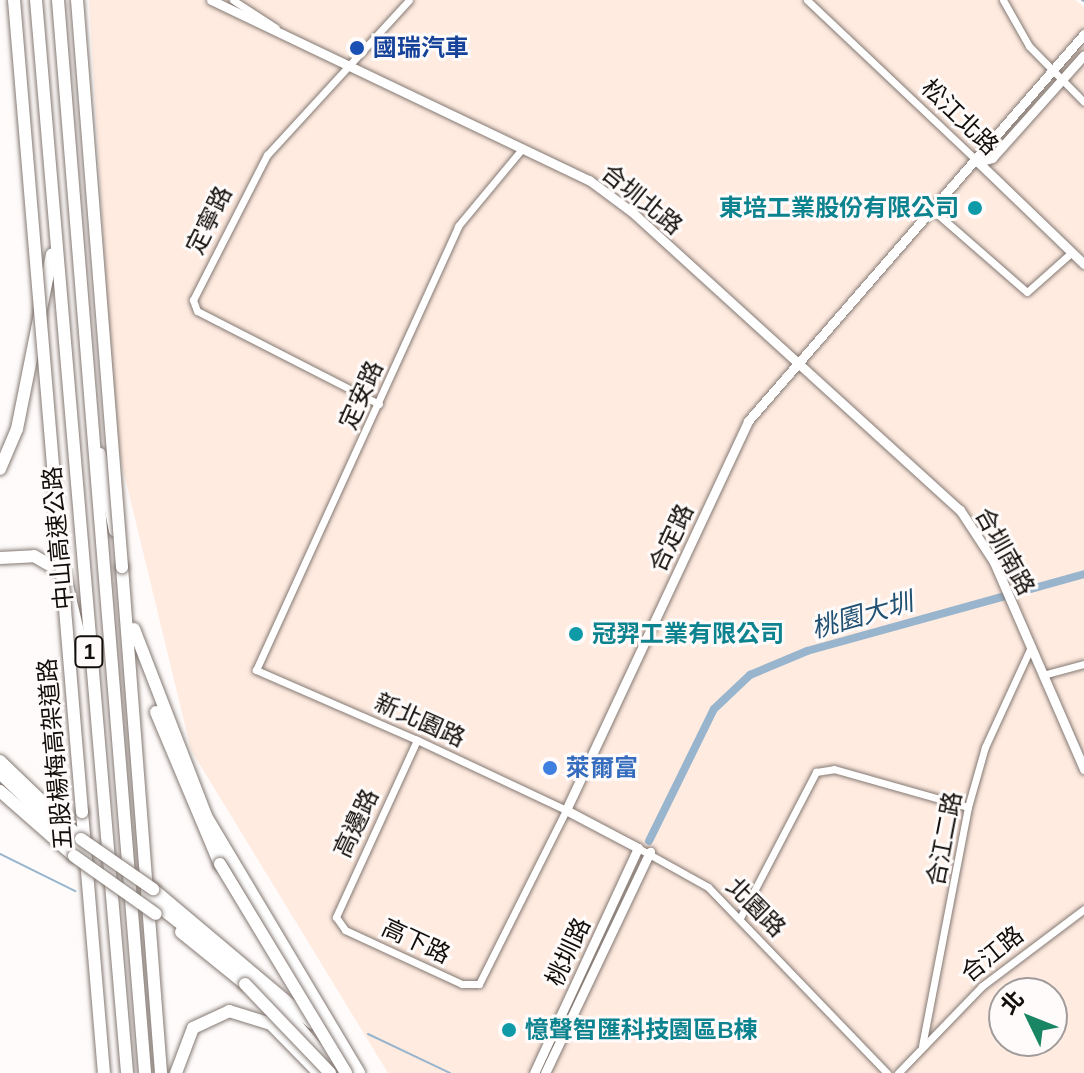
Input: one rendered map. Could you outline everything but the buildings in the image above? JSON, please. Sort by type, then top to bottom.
[{"type":"highway","name":"五股楊梅高架道路","points":[[14,0],[104,1073]]},
{"type":"highway","name":"中山高速公路","points":[[36,0],[94,714],[127,1073]]},
{"type":"highway","name":"中山高速公路","points":[[58,0],[145,1073]]},
{"type":"highway","name":"1","points":[[77,0],[161,1073]]},
{"type":"highway","points":[[0,469],[17,429],[55,231]]},
{"type":"highway","points":[[88,394],[134,629],[172,760],[220,864],[346,1073]]},
{"type":"highway","points":[[0,558],[34,556],[64,573],[94,714]]},
{"type":"highway","points":[[134,629],[206,816],[358,1073]]},
{"type":"highway","points":[[0,761],[78,848]]},
{"type":"highway","points":[[0,773],[78,848],[226,955],[301,1025],[338,1073]]},
{"type":"highway","points":[[0,791],[267,978],[358,1073]]},
{"type":"highway","points":[[153,901],[245,984],[328,1073]]},
{"type":"highway","points":[[176,1073],[193,1028],[229,1011],[271,1024],[319,1073]]},
{"type":"highway","points":[[301,1025],[328,1073]]},
{"type":"street","name":"合圳北路","points":[[211,0],[227,2],[289,40],[347,69],[589,180],[632,212],[796,364]]},
{"type":"street","name":"定寧路","points":[[379,404],[197,311],[193,300],[267,155],[409,0]]},
{"type":"street","name":"松江北路","points":[[807,0],[1084,264]]},
{"type":"street","points":[[1003,0],[1051,70],[1084,102]]},
{"type":"street","name":"合定路","points":[[479,984],[566,810],[748,421],[978,162],[1051,70],[1084,34]]},
{"type":"street","name":"合定路","points":[[978,162],[992,158],[1084,55]]},
{"type":"street","name":"定安路","points":[[256,670],[458,226],[522,149]]},
{"type":"street","points":[[934,211],[1027,292],[1072,252]]},
{"type":"street","name":"合圳南路","points":[[796,364],[960,510],[1004,586],[1084,769]]},
{"type":"street","name":"合江二路","points":[[922,1046],[968,807],[985,747],[1031,647]]},
{"type":"street","points":[[1043,675],[1084,664]]},
{"type":"street","name":"新北園路","points":[[256,670],[417,740],[566,810]]},
{"type":"street","name":"高邊路","points":[[338,923],[336,912],[417,740]]},
{"type":"street","points":[[740,918],[816,772],[834,769],[968,807]]},
{"type":"street","name":"北園路","points":[[566,810],[650,852],[708,887],[887,1073]]},
{"type":"street","name":"桃圳路","points":[[534,1073],[638,848]]},
{"type":"street","name":"桃圳路","points":[[545,1073],[650,852]]},
{"type":"street","name":"合江路","points":[[898,1073],[982,986],[1084,909]]},
{"type":"street","name":"高下路","points":[[338,923],[462,984],[479,984]]},
{"type":"shaded area","points":[[89,0],[1075,0],[1084,7],[1084,1073],[388,1073],[191,750],[115,436]]},
{"type":"waterway","name":"桃園大圳","points":[[649,841],[714,709],[750,675],[807,651],[1084,574]]},
{"type":"waterway","points":[[0,854],[75,891]]},
{"type":"waterway","points":[[368,1034],[450,1073]]},
{"type":"place","name":"國瑞汽車","points":[[357,48]]},
{"type":"place","name":"東培工業股份有限公司","points":[[975,208]]},
{"type":"place","name":"冠羿工業有限公司","points":[[576,634]]},
{"type":"place","name":"萊爾富","points":[[550,768]]},
{"type":"place","name":"憶聲智匯科技園區B棟","points":[[509,1030]]}]
